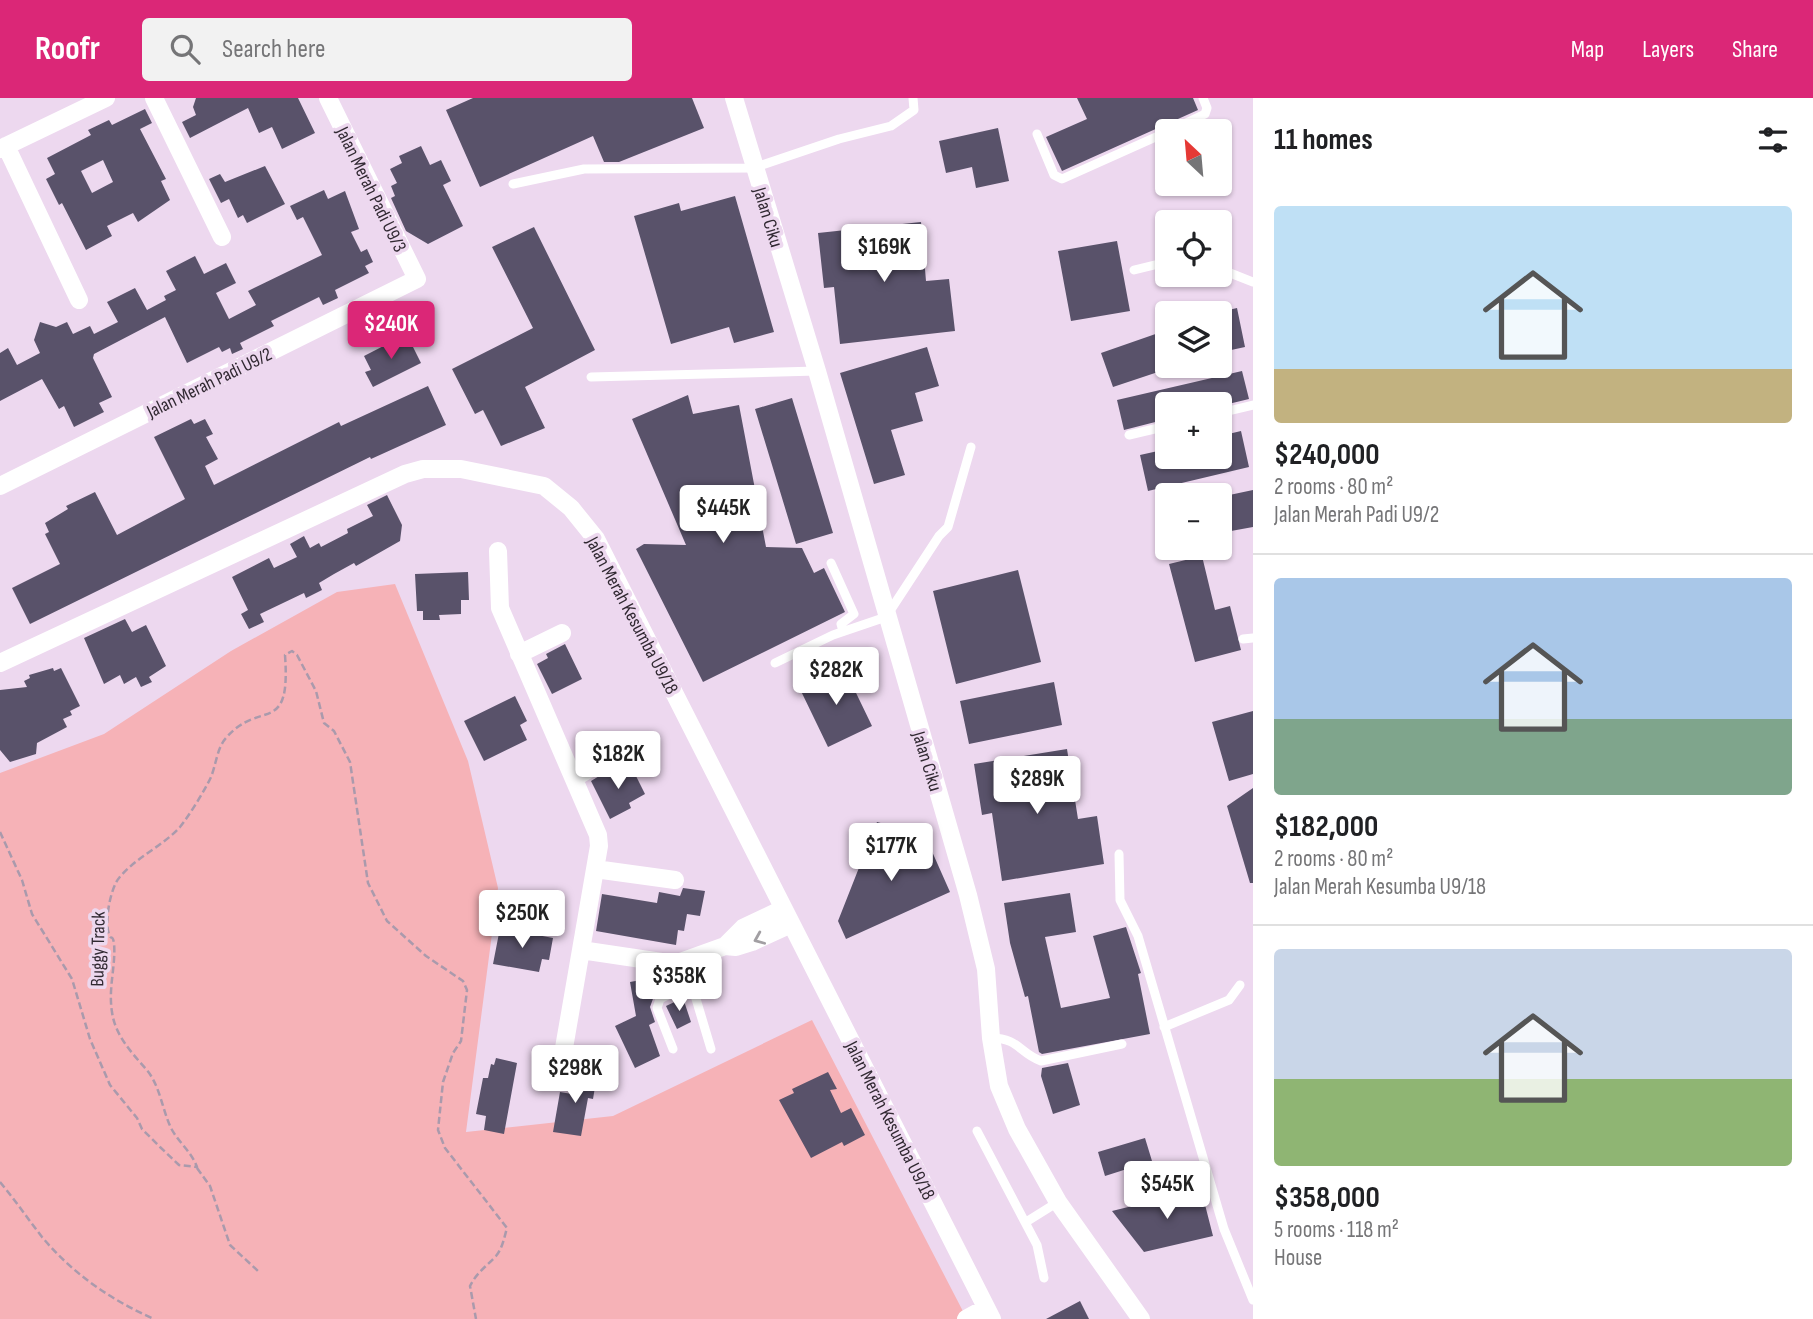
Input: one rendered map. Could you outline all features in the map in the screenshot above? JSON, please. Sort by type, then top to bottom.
[{"type":"street","points":[[79,300],[3,148],[106,98]]},
{"type":"street","points":[[154,98],[222,237]]},
{"type":"street","name":"Jalan Merah Padi U9/3","points":[[328,98],[417,279]]},
{"type":"street","name":"Jalan Ciku","points":[[734,98],[753,168],[817,371],[968,895],[986,969],[991,1038],[999,1086],[1017,1129],[1058,1202],[1141,1319]]},
{"type":"street","name":"Jalan Merah Padi U9/2","points":[[0,485],[417,279]]},
{"type":"street","name":"Jalan Merah Kesumba U9/18","points":[[0,663],[405,474],[423,469],[461,469],[544,486],[571,508],[596,539],[989,1314]]},
{"type":"street","points":[[498,551],[499,608],[598,835],[595,869],[560,1071]]},
{"type":"street","points":[[519,654],[562,633]]},
{"type":"street","points":[[573,778],[623,749]]},
{"type":"street","points":[[595,869],[675,880]]},
{"type":"street","points":[[581,950],[675,964],[725,946],[736,947],[752,942],[787,916]]},
{"type":"street","points":[[966,1319],[989,1314]]},
{"type":"lane","points":[[513,184],[584,169],[753,168],[839,139],[891,126],[914,110],[913,98]]},
{"type":"lane","points":[[1195,119],[1205,114],[1207,108],[1203,98]]},
{"type":"lane","points":[[1037,134],[1054,175],[1062,179],[1155,138]]},
{"type":"lane","points":[[1134,270],[1155,265]]},
{"type":"lane","points":[[1232,274],[1253,282]]},
{"type":"lane","points":[[591,377],[817,371]]},
{"type":"lane","points":[[1232,410],[1253,405]]},
{"type":"lane","points":[[1129,435],[1155,429]]},
{"type":"lane","points":[[775,663],[843,631],[886,617],[939,536],[948,527],[971,447]]},
{"type":"lane","points":[[831,563],[854,614],[841,624],[843,631]]},
{"type":"lane","points":[[1119,854],[1120,900],[1138,936],[1224,1229],[1253,1300]]},
{"type":"lane","points":[[685,961],[711,1049]]},
{"type":"lane","points":[[673,1049],[657,1007],[660,999],[691,983]]},
{"type":"lane","points":[[1164,1027],[1219,1006],[1229,1000],[1240,985]]},
{"type":"lane","points":[[991,1038],[1006,1038],[1031,1058],[1041,1061],[1122,1044]]},
{"type":"lane","points":[[977,1131],[1037,1245],[1044,1278]]},
{"type":"lane","points":[[1026,1222],[1058,1202]]},
{"type":"path","name":"Buggy Track","points":[[197,1167],[189,1149],[171,1129],[161,1098],[146,1070],[131,1054],[114,1021],[110,998],[114,943],[109,933],[108,918],[114,884],[142,854],[179,828],[210,780],[223,741],[231,732],[243,724],[266,717],[281,704],[288,676],[285,655],[292,651],[301,661],[316,691],[324,723],[334,731],[350,762],[368,883],[376,901],[387,921],[426,956],[463,981],[467,990],[461,1041],[443,1082],[438,1130],[445,1148],[507,1228],[496,1256],[483,1264],[470,1286],[476,1319]]},
{"type":"path","name":"Buggy Track","points":[[0,832],[22,880],[32,914],[72,979],[90,1039],[110,1085],[137,1118],[142,1129],[179,1165],[197,1167]]},
{"type":"path","points":[[197,1167],[210,1186],[230,1245],[258,1271]]},
{"type":"path","points":[[0,1182],[43,1238],[82,1277],[107,1297],[154,1319]]},
{"type":"shaded area","points":[[395,584],[468,761],[498,888],[466,1132],[613,1116],[812,1020],[967,1319],[0,1319],[0,773],[104,734],[231,651],[337,592]]},
{"type":"building","points":[[196,98],[298,98],[315,133],[282,149],[272,127],[259,133],[248,108],[190,138],[182,122],[196,115],[193,107]]},
{"type":"building","points":[[473,98],[692,98],[704,128],[619,162],[604,162],[593,136],[480,187],[446,110]]},
{"type":"building","points":[[1077,98],[1193,98],[1198,110],[1178,119],[1155,119],[1155,129],[1062,171],[1046,137],[1087,119]]},
{"type":"building","points":[[145,109],[152,123],[140,129],[166,179],[161,181],[170,200],[138,222],[133,213],[107,226],[112,236],[86,250],[62,203],[59,205],[46,179],[55,174],[47,158],[91,135],[88,130],[109,120],[112,125]],"holes":[[[103,160],[113,182],[92,193],[81,171]]]},
{"type":"building","points":[[998,128],[1009,181],[976,188],[972,167],[946,173],[939,141]]},
{"type":"building","points":[[421,146],[430,165],[441,160],[451,181],[443,185],[463,226],[428,244],[406,231],[391,198],[395,196],[391,186],[397,183],[390,169],[402,163],[399,156]]},
{"type":"building","points":[[265,166],[285,204],[247,223],[243,215],[238,218],[229,199],[221,203],[209,179],[220,174],[225,182]]},
{"type":"building","points":[[324,190],[328,199],[345,191],[359,229],[351,232],[361,252],[367,249],[373,262],[365,266],[369,273],[335,290],[338,298],[323,305],[319,297],[271,321],[274,326],[240,343],[243,349],[232,354],[230,348],[222,352],[219,347],[187,363],[165,317],[94,354],[93,358],[112,397],[99,403],[104,412],[74,427],[64,406],[59,409],[42,379],[0,401],[0,353],[8,348],[17,365],[40,353],[34,340],[40,322],[56,327],[67,322],[73,334],[90,326],[94,334],[118,322],[107,302],[135,288],[147,310],[166,300],[164,296],[176,290],[166,271],[195,256],[204,274],[226,263],[236,283],[216,293],[229,319],[256,305],[248,291],[322,255],[303,217],[297,220],[290,206]]},
{"type":"building","points":[[735,196],[774,332],[734,343],[729,327],[671,344],[634,216],[679,203],[681,211]]},
{"type":"building","points":[[921,222],[926,281],[949,279],[955,331],[840,344],[834,287],[824,288],[818,233]]},
{"type":"building","points":[[534,227],[595,350],[525,387],[545,428],[501,446],[483,410],[475,414],[452,369],[533,328],[492,247]]},
{"type":"building","points":[[1117,241],[1130,311],[1071,321],[1058,251]]},
{"type":"building","points":[[1237,308],[1245,347],[1232,350],[1232,309]]},
{"type":"building","points":[[1155,334],[1155,373],[1113,387],[1101,353]]},
{"type":"building","points":[[401,337],[405,345],[411,343],[421,363],[373,387],[365,372],[371,370],[364,356]]},
{"type":"building","points":[[927,347],[939,386],[915,393],[923,421],[891,430],[905,475],[874,484],[840,373]]},
{"type":"building","points":[[1242,371],[1249,399],[1232,403],[1232,392],[1155,392],[1155,422],[1124,430],[1117,400],[1212,378],[1232,378],[1232,373]]},
{"type":"building","points":[[428,386],[446,425],[371,459],[370,457],[30,624],[12,588],[60,564],[45,534],[49,532],[45,523],[68,509],[66,506],[95,492],[117,535],[185,499],[154,437],[191,419],[194,424],[205,419],[213,434],[206,437],[218,459],[205,466],[214,485],[339,422],[341,426]]},
{"type":"building","points":[[688,395],[693,414],[739,405],[766,547],[802,548],[814,573],[824,568],[845,612],[703,682],[636,549],[644,544],[686,545],[632,419]]},
{"type":"building","points":[[792,398],[833,533],[796,544],[755,409]]},
{"type":"building","points":[[1241,431],[1249,467],[1182,483],[1155,483],[1155,489],[1148,491],[1140,455],[1155,452],[1155,469],[1232,469],[1232,433]]},
{"type":"building","points":[[1253,490],[1253,527],[1232,531],[1232,494]]},
{"type":"building","points":[[387,495],[402,525],[400,541],[319,583],[322,590],[306,598],[304,593],[260,614],[264,622],[249,629],[241,614],[248,610],[232,577],[269,558],[274,568],[297,557],[290,544],[304,536],[310,548],[319,543],[321,547],[348,533],[347,529],[373,516],[367,505]]},
{"type":"building","points":[[1203,560],[1215,610],[1230,606],[1241,650],[1195,662],[1169,564]]},
{"type":"building","points":[[1018,570],[1041,662],[956,684],[933,591]]},
{"type":"building","points":[[468,572],[469,600],[461,600],[461,614],[439,615],[440,620],[423,620],[423,611],[417,611],[415,574]]},
{"type":"building","points":[[125,619],[132,632],[146,625],[166,666],[149,677],[152,682],[141,687],[136,677],[124,684],[120,675],[104,684],[84,638]]},
{"type":"building","points":[[565,644],[582,679],[552,694],[537,664],[548,658],[546,654]]},
{"type":"building","points":[[53,668],[54,671],[61,668],[80,706],[70,711],[72,715],[63,719],[67,727],[37,743],[36,754],[10,762],[0,750],[0,690],[27,687],[24,681],[30,678],[29,675]]},
{"type":"building","points":[[844,668],[872,726],[828,747],[800,689]]},
{"type":"building","points":[[1054,682],[1062,725],[969,744],[960,701]]},
{"type":"building","points":[[515,696],[527,721],[520,725],[527,740],[484,761],[464,721]]},
{"type":"building","points":[[1253,711],[1253,774],[1229,781],[1212,722]]},
{"type":"building","points":[[1067,749],[1078,819],[1097,816],[1104,864],[1002,881],[992,813],[982,815],[974,764]]},
{"type":"building","points":[[614,767],[618,775],[632,768],[645,794],[629,803],[631,808],[610,819],[591,781]]},
{"type":"building","points":[[1253,788],[1253,883],[1250,883],[1227,806]]},
{"type":"building","points":[[877,822],[895,827],[887,854],[926,838],[950,892],[846,939],[838,921]]},
{"type":"building","points":[[683,888],[705,891],[700,916],[687,914],[684,931],[678,930],[676,945],[596,931],[602,894],[657,903],[659,892],[680,896]]},
{"type":"building","points":[[1070,893],[1076,932],[1045,937],[1061,1008],[1110,998],[1093,936],[1126,927],[1141,973],[1138,974],[1150,1034],[1042,1054],[1039,1052],[1028,996],[1025,997],[1010,943],[1004,903]]},
{"type":"building","points":[[500,928],[553,938],[549,960],[542,959],[539,972],[493,964]]},
{"type":"building","points":[[657,977],[659,991],[650,1007],[655,1022],[649,1025],[660,1056],[635,1068],[615,1026],[636,1016],[630,982]]},
{"type":"building","points":[[683,998],[691,1022],[677,1029],[666,1006]]},
{"type":"building","points":[[496,1058],[517,1063],[504,1134],[484,1130],[486,1116],[476,1114],[483,1078],[488,1078],[491,1064],[494,1065]]},
{"type":"building","points":[[1068,1063],[1080,1105],[1053,1114],[1041,1076],[1042,1068]]},
{"type":"building","points":[[575,1072],[597,1075],[593,1099],[588,1098],[581,1136],[553,1132],[560,1092],[572,1094]]},
{"type":"building","points":[[828,1072],[837,1089],[830,1090],[841,1113],[851,1108],[865,1135],[844,1146],[842,1142],[811,1158],[779,1100],[794,1093],[792,1089]]},
{"type":"building","points":[[1145,1138],[1152,1161],[1105,1176],[1098,1152]]},
{"type":"building","points":[[1201,1189],[1213,1236],[1144,1252],[1112,1211]]},
{"type":"building","points":[[1080,1301],[1089,1319],[1046,1319]]}]
